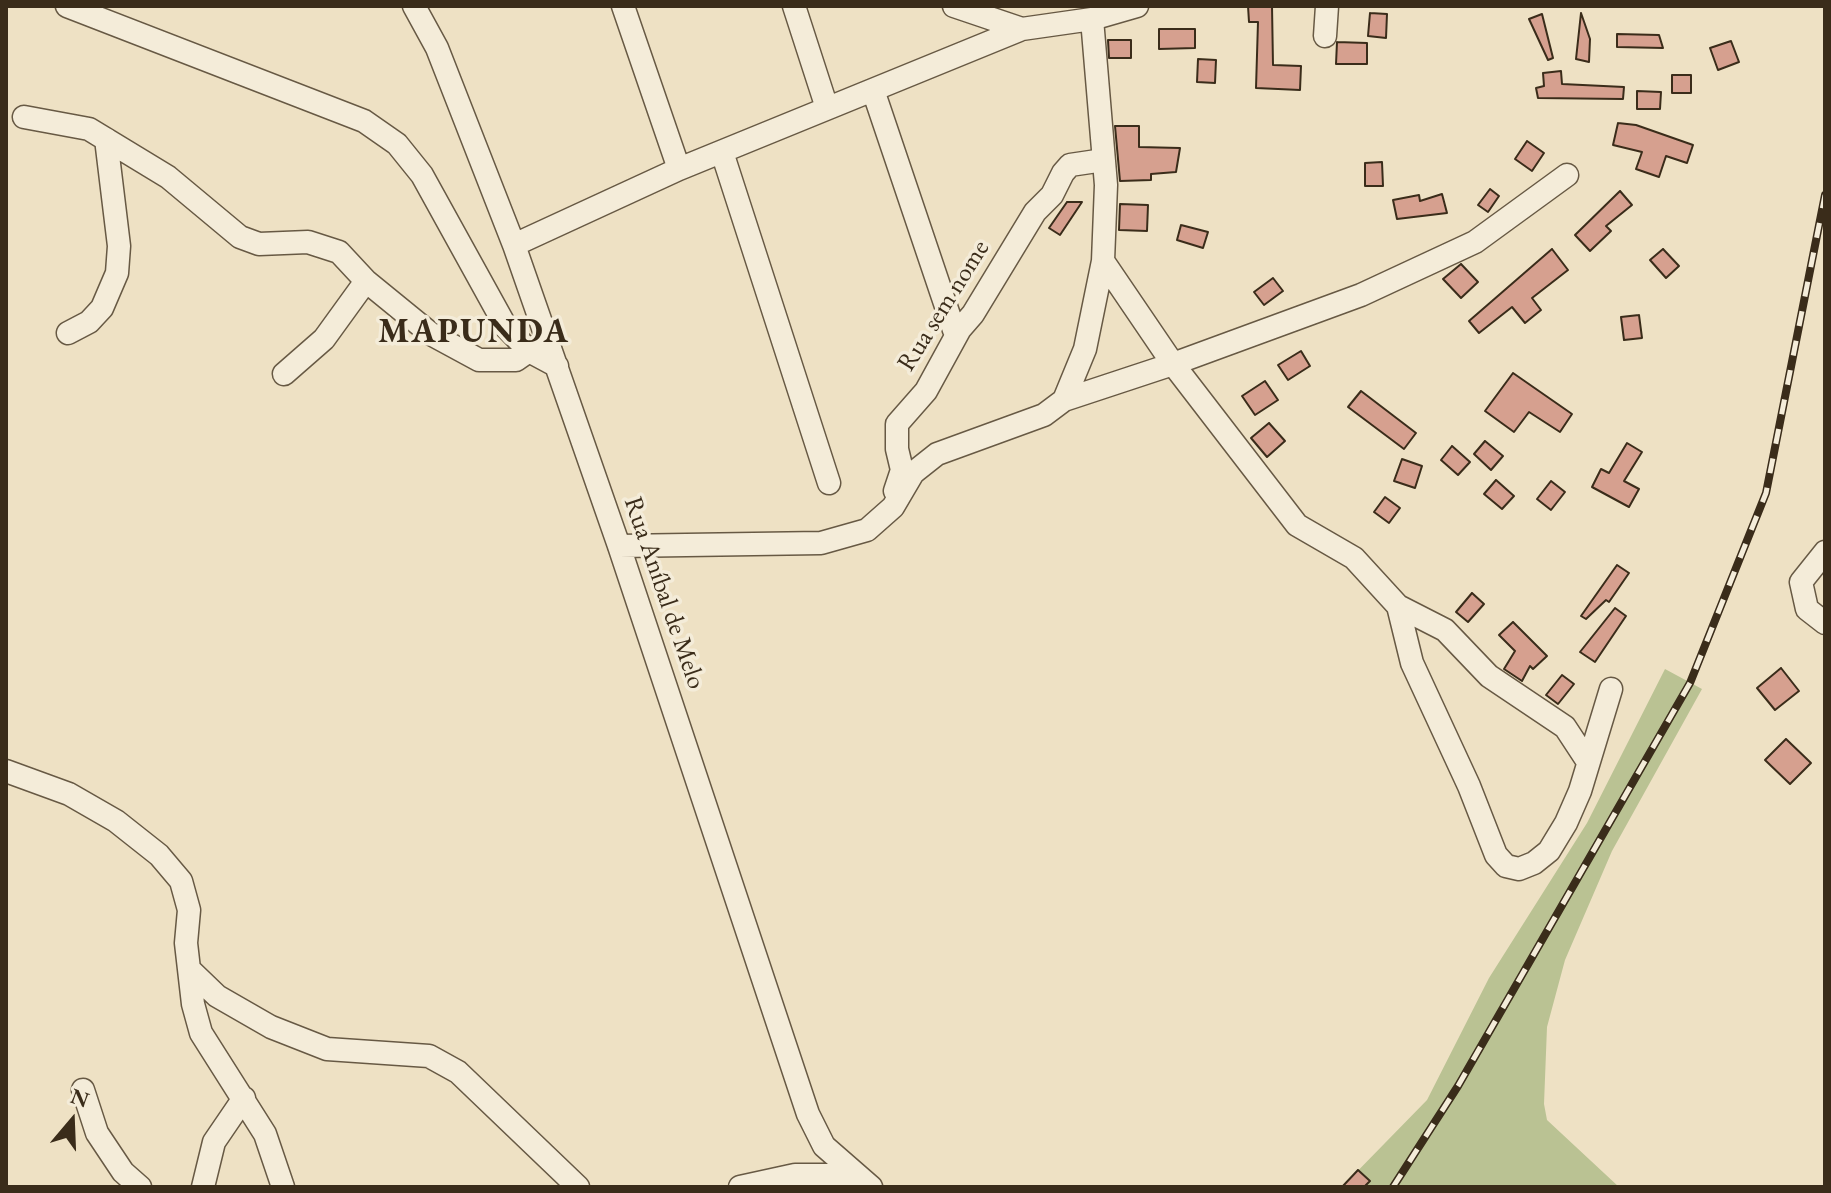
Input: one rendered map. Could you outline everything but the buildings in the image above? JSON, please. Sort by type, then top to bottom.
[{"type":"street","points":[[67,6],[124,16],[364,121],[397,144],[422,175],[506,327],[529,351],[557,366]]},
{"type":"street","name":"Rua Aníbal de Melo","points":[[414,6],[437,48],[514,245],[619,546],[808,1114],[824,1146],[864,1181]]},
{"type":"street","points":[[623,6],[679,169]]},
{"type":"street","points":[[794,6],[827,108]]},
{"type":"street","points":[[954,6],[1022,29]]},
{"type":"street","points":[[514,245],[679,169],[1022,29],[1137,6]]},
{"type":"street","points":[[1325,36],[1327,6]]},
{"type":"street","points":[[1064,400],[1085,349],[1103,261],[1106,185],[1081,15]]},
{"type":"street","points":[[873,90],[954,330]]},
{"type":"street","points":[[24,117],[89,129],[168,177],[240,237],[259,244],[308,242],[339,252],[366,281],[431,334],[479,360],[516,360],[529,351]]},
{"type":"street","points":[[68,333],[89,322],[102,308],[117,273],[119,246],[106,139]]},
{"type":"street","points":[[722,152],[829,483]]},
{"type":"street","name":"Rua sem nome","points":[[889,511],[902,470],[897,449],[897,424],[926,391],[960,329],[973,314],[1035,212],[1052,195],[1063,173],[1070,165],[1097,161]]},
{"type":"street","points":[[619,546],[821,543],[867,530],[889,511],[913,473],[937,454],[1044,415],[1064,400],[1361,295],[1475,242],[1567,175]]},
{"type":"street","points":[[1103,261],[1173,364],[1297,525],[1354,558],[1398,606],[1445,630],[1489,676],[1565,727],[1588,762]]},
{"type":"street","points":[[284,374],[324,339],[366,281]]},
{"type":"street","points":[[1825,552],[1801,582],[1807,609],[1825,623]]},
{"type":"street","points":[[1398,606],[1412,663],[1469,786],[1496,855],[1506,866],[1519,869],[1549,851],[1566,823],[1611,689]]},
{"type":"street","points":[[6,771],[69,794],[116,821],[159,855],[181,881],[189,910],[186,943],[193,1004],[201,1033],[265,1134],[283,1187]]},
{"type":"street","points":[[191,971],[217,996],[271,1027],[327,1049],[429,1056],[449,1067],[578,1187]]},
{"type":"street","points":[[83,1090],[97,1133],[123,1172],[140,1187]]},
{"type":"street","points":[[203,1187],[214,1142],[244,1098]]},
{"type":"street","points":[[740,1187],[795,1175],[864,1181]]},
{"type":"green space","points":[[1665,669],[1702,689],[1612,851],[1565,960],[1547,1027],[1544,1104],[1547,1120],[1619,1187],[1342,1187],[1427,1100],[1489,978],[1587,823]]},
{"type":"railway","points":[[1393,1187],[1458,1086],[1690,683],[1766,493],[1825,195]]},
{"type":"district","name":"MAPUNDA","points":[[474,333]]}]
